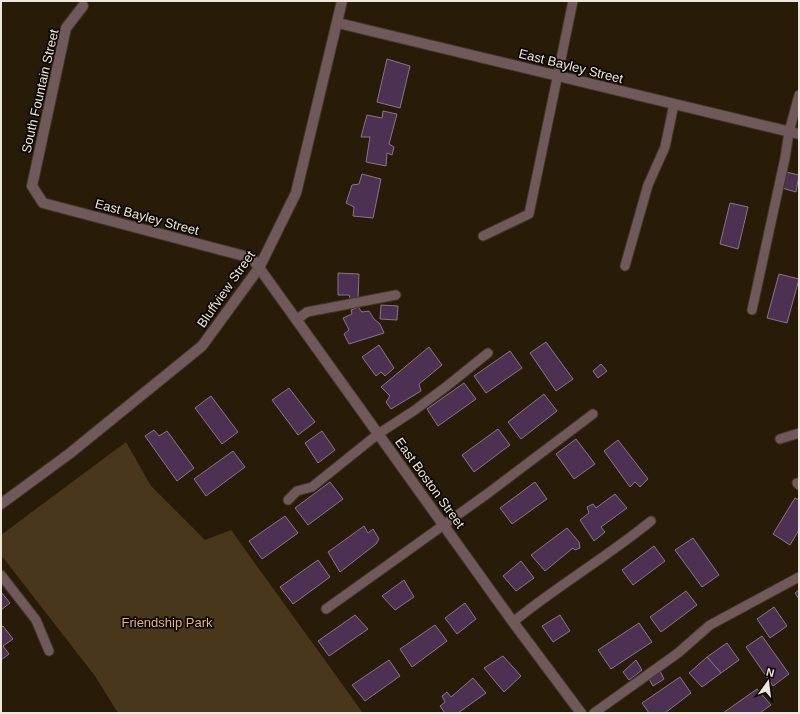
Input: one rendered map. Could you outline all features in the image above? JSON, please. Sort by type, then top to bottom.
[{"type":"street","name":"Bluffview Street","points":[[1,504],[69,454],[202,346],[259,268],[296,193],[338,23],[342,1]]},
{"type":"street","name":"South Fountain Street","points":[[32,186],[66,28],[83,6]]},
{"type":"street","name":"East Bayley Street","points":[[338,23],[794,133]]},
{"type":"street","name":"East Bayley Street","points":[[32,186],[43,203],[252,258],[259,268]]},
{"type":"street","name":"East Boston Street","points":[[259,268],[580,713]]},
{"type":"lane","points":[[483,236],[528,214],[573,1]]},
{"type":"lane","points":[[752,310],[785,158],[794,133],[799,95]]},
{"type":"lane","points":[[625,266],[648,185],[665,147],[674,104]]},
{"type":"lane","points":[[296,320],[307,312],[396,295]]},
{"type":"lane","points":[[288,500],[297,491],[312,487],[378,434],[415,410],[488,353]]},
{"type":"lane","points":[[326,609],[593,414]]},
{"type":"lane","points":[[780,439],[799,433]]},
{"type":"lane","points":[[513,622],[537,602],[629,539],[651,521]]},
{"type":"lane","points":[[1,575],[36,620],[49,651]]},
{"type":"lane","points":[[594,713],[666,662],[710,625],[799,577]]},
{"type":"green space","name":"Friendship Park","points":[[126,442],[151,486],[205,540],[231,530],[363,713],[118,713],[95,676],[1,555],[1,535]]},
{"type":"building","points":[[387,59],[410,66],[400,108],[377,102]]},
{"type":"building","points":[[383,111],[397,114],[389,144],[394,147],[392,155],[387,153],[386,166],[366,162],[370,137],[361,137],[367,115],[382,118]]},
{"type":"building","points":[[786,172],[799,175],[796,192],[782,188]]},
{"type":"building","points":[[362,174],[381,179],[373,218],[353,216],[354,207],[346,203],[352,185],[359,184]]},
{"type":"building","points":[[730,203],[748,207],[738,249],[720,244]]},
{"type":"building","points":[[338,273],[359,274],[358,299],[351,300],[349,295],[338,295]]},
{"type":"building","points":[[779,274],[799,279],[787,323],[767,318]]},
{"type":"building","points":[[381,305],[398,306],[397,320],[380,319]]},
{"type":"building","points":[[358,307],[362,312],[369,311],[374,319],[380,324],[384,333],[349,344],[344,334],[349,330],[343,318],[352,314],[351,310]]},
{"type":"building","points":[[546,342],[573,379],[556,391],[530,353]]},
{"type":"building","points":[[379,345],[394,368],[385,376],[381,372],[376,376],[362,357]]},
{"type":"building","points":[[429,347],[442,365],[419,384],[421,391],[391,409],[386,402],[390,396],[381,387]]},
{"type":"building","points":[[510,351],[522,368],[486,393],[474,376]]},
{"type":"building","points":[[601,364],[607,371],[598,378],[593,371]]},
{"type":"building","points":[[464,383],[476,399],[438,426],[427,409]]},
{"type":"building","points":[[289,388],[315,422],[298,435],[272,400]]},
{"type":"building","points":[[544,394],[557,411],[521,439],[508,422]]},
{"type":"building","points":[[211,396],[238,432],[222,444],[195,408]]},
{"type":"building","points":[[498,429],[510,445],[474,472],[462,455]]},
{"type":"building","points":[[154,430],[159,436],[167,431],[194,468],[177,481],[145,436]]},
{"type":"building","points":[[322,431],[335,450],[318,463],[305,443]]},
{"type":"building","points":[[576,439],[595,464],[574,479],[556,454]]},
{"type":"building","points":[[618,440],[648,479],[640,487],[635,482],[630,487],[604,451]]},
{"type":"building","points":[[233,451],[245,467],[206,496],[194,479]]},
{"type":"building","points":[[330,482],[343,499],[308,525],[295,508]]},
{"type":"building","points":[[535,482],[547,499],[512,524],[500,508]]},
{"type":"building","points":[[615,494],[627,508],[601,527],[605,532],[594,541],[580,520],[589,513],[587,507],[593,504],[596,508]]},
{"type":"building","points":[[795,498],[799,500],[799,530],[790,545],[773,534]]},
{"type":"building","points":[[285,516],[298,533],[262,559],[249,541]]},
{"type":"building","points":[[364,526],[368,533],[373,529],[379,539],[376,544],[340,572],[328,552]]},
{"type":"building","points":[[567,528],[579,542],[580,548],[575,550],[573,548],[545,571],[531,555]]},
{"type":"building","points":[[693,538],[719,575],[702,587],[675,550]]},
{"type":"building","points":[[654,546],[665,561],[633,585],[622,570]]},
{"type":"building","points":[[318,560],[330,577],[293,604],[280,587]]},
{"type":"building","points":[[521,561],[534,578],[516,591],[503,576]]},
{"type":"building","points":[[404,580],[414,597],[395,610],[382,596]]},
{"type":"building","points":[[799,590],[799,599],[795,593]]},
{"type":"building","points":[[686,591],[697,605],[661,632],[650,617]]},
{"type":"building","points":[[1,592],[10,603],[1,610]]},
{"type":"building","points":[[465,603],[476,619],[457,634],[445,618]]},
{"type":"building","points":[[774,607],[787,626],[770,638],[757,619]]},
{"type":"building","points":[[355,615],[368,629],[329,656],[318,641]]},
{"type":"building","points":[[560,615],[570,631],[553,642],[542,626]]},
{"type":"building","points":[[639,623],[652,642],[611,669],[598,650]]},
{"type":"building","points":[[435,625],[447,641],[412,667],[400,649]]},
{"type":"building","points":[[3,626],[13,639],[3,646],[9,654],[1,660],[1,628]]},
{"type":"building","points":[[762,636],[789,674],[773,686],[746,647]]},
{"type":"building","points":[[727,643],[739,660],[721,673],[707,657]]},
{"type":"building","points":[[503,656],[521,676],[504,692],[484,668]]},
{"type":"building","points":[[707,657],[721,673],[702,687],[689,673]]},
{"type":"building","points":[[389,660],[400,676],[365,701],[352,685]]},
{"type":"building","points":[[636,660],[642,670],[629,680],[623,672]]},
{"type":"building","points":[[660,671],[664,679],[653,686],[649,679]]},
{"type":"building","points":[[680,677],[691,693],[665,713],[649,713],[642,703]]},
{"type":"building","points":[[473,678],[486,693],[458,713],[445,713],[440,706],[445,702],[442,696],[447,692],[451,697]]},
{"type":"building","points":[[757,689],[771,705],[760,713],[723,713]]}]
